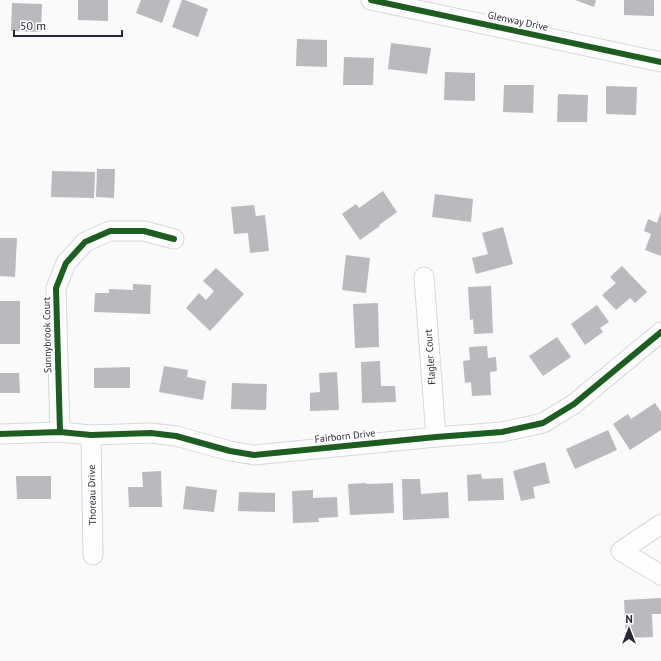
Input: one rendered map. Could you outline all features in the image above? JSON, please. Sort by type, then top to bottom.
[{"type":"street","name":"Glenway Drive","points":[[371,0],[661,62]]},
{"type":"street","name":"Sunnybrook Court","points":[[60,432],[56,288],[66,263],[85,242],[110,231],[144,231],[174,238]]},
{"type":"street","name":"Flagler Court","points":[[424,278],[436,437]]},
{"type":"street","name":"Fairborn Drive","points":[[0,434],[60,432],[91,435],[152,433],[176,436],[230,451],[254,455],[502,432],[543,423],[574,404],[661,332]]},
{"type":"street","name":"Thoreau Drive","points":[[91,435],[93,555]]},
{"type":"street","points":[[661,524],[621,551],[661,575]]},
{"type":"building","points":[[78,0],[108,0],[108,21],[78,20]]},
{"type":"building","points":[[141,0],[170,0],[162,23],[136,13]]},
{"type":"building","points":[[182,0],[208,9],[198,37],[172,27]]},
{"type":"building","points":[[575,0],[596,0],[594,7]]},
{"type":"building","points":[[624,0],[654,0],[654,16],[624,15]]},
{"type":"building","points":[[12,3],[42,4],[41,32],[11,31]]},
{"type":"building","points":[[297,39],[327,40],[327,67],[296,66]]},
{"type":"building","points":[[391,43],[431,48],[427,74],[388,69]]},
{"type":"building","points":[[344,57],[374,58],[373,85],[343,85]]},
{"type":"building","points":[[445,72],[475,73],[475,101],[444,100]]},
{"type":"building","points":[[504,85],[534,85],[533,113],[503,112]]},
{"type":"building","points":[[606,86],[637,87],[636,115],[606,114]]},
{"type":"building","points":[[558,94],[588,95],[587,122],[557,122]]},
{"type":"building","points":[[97,169],[115,169],[114,198],[96,197]]},
{"type":"building","points":[[52,171],[95,172],[94,198],[51,197]]},
{"type":"building","points":[[383,191],[397,212],[360,240],[342,214],[356,204],[359,208]]},
{"type":"building","points":[[435,194],[473,199],[471,222],[432,217]]},
{"type":"building","points":[[254,205],[256,216],[265,215],[269,251],[250,253],[248,233],[234,234],[231,207]]},
{"type":"building","points":[[661,211],[661,256],[645,250],[651,234],[644,231],[648,219],[657,223]]},
{"type":"building","points":[[503,227],[513,264],[476,274],[472,258],[488,254],[482,233]]},
{"type":"building","points":[[0,238],[17,238],[15,277],[0,276]]},
{"type":"building","points":[[346,255],[370,258],[366,293],[342,290]]},
{"type":"building","points":[[622,266],[647,292],[635,303],[630,298],[616,310],[602,295],[616,283],[610,277]]},
{"type":"building","points":[[216,268],[244,294],[210,331],[186,308],[199,293],[206,300],[214,291],[203,281]]},
{"type":"building","points":[[133,284],[151,285],[150,314],[94,312],[95,293],[109,293],[109,289],[133,290]]},
{"type":"building","points":[[491,286],[493,333],[474,334],[473,319],[470,320],[468,287]]},
{"type":"building","points":[[0,301],[20,301],[20,344],[0,344]]},
{"type":"building","points":[[378,303],[379,347],[355,348],[353,304]]},
{"type":"building","points":[[597,305],[609,322],[600,328],[603,332],[585,345],[571,324]]},
{"type":"building","points":[[557,337],[571,357],[543,376],[529,356]]},
{"type":"building","points":[[487,346],[488,358],[496,357],[497,371],[490,372],[491,395],[472,396],[471,382],[465,383],[463,361],[470,360],[469,347]]},
{"type":"building","points":[[380,361],[381,386],[395,386],[396,402],[362,403],[361,362]]},
{"type":"building","points":[[164,366],[188,370],[187,377],[206,381],[203,400],[159,392]]},
{"type":"building","points":[[130,367],[130,388],[94,388],[94,368]]},
{"type":"building","points":[[337,372],[339,410],[310,411],[310,393],[320,392],[319,373]]},
{"type":"building","points":[[0,373],[19,373],[20,393],[0,393]]},
{"type":"building","points":[[232,383],[267,384],[266,410],[231,409]]},
{"type":"building","points":[[655,403],[661,412],[661,430],[630,450],[613,424],[628,414],[631,419]]},
{"type":"building","points":[[608,430],[617,450],[575,469],[566,449]]},
{"type":"building","points":[[545,462],[550,483],[533,487],[535,498],[521,501],[513,471]]},
{"type":"building","points":[[161,471],[162,507],[129,507],[128,487],[143,487],[142,472]]},
{"type":"building","points":[[481,474],[482,479],[503,478],[504,500],[468,501],[467,475]]},
{"type":"building","points":[[16,476],[51,476],[51,499],[17,499]]},
{"type":"building","points":[[402,479],[420,479],[421,494],[448,492],[449,518],[403,520]]},
{"type":"building","points":[[393,483],[394,513],[350,515],[348,484]]},
{"type":"building","points":[[186,486],[217,490],[214,512],[183,509]]},
{"type":"building","points":[[313,490],[313,498],[337,497],[338,517],[318,518],[319,522],[293,523],[292,491]]},
{"type":"building","points":[[239,492],[275,493],[275,512],[238,511]]},
{"type":"building","points":[[661,598],[661,614],[652,614],[653,637],[626,638],[624,600]]},
{"type":"cycle path","points":[[371,0],[661,62]]},
{"type":"cycle path","points":[[60,432],[56,288],[66,263],[85,242],[110,231],[144,231],[174,239]]},
{"type":"cycle path","points":[[0,434],[60,432],[91,435],[151,433],[176,436],[230,451],[254,455],[502,432],[543,423],[574,404],[661,332]]}]
